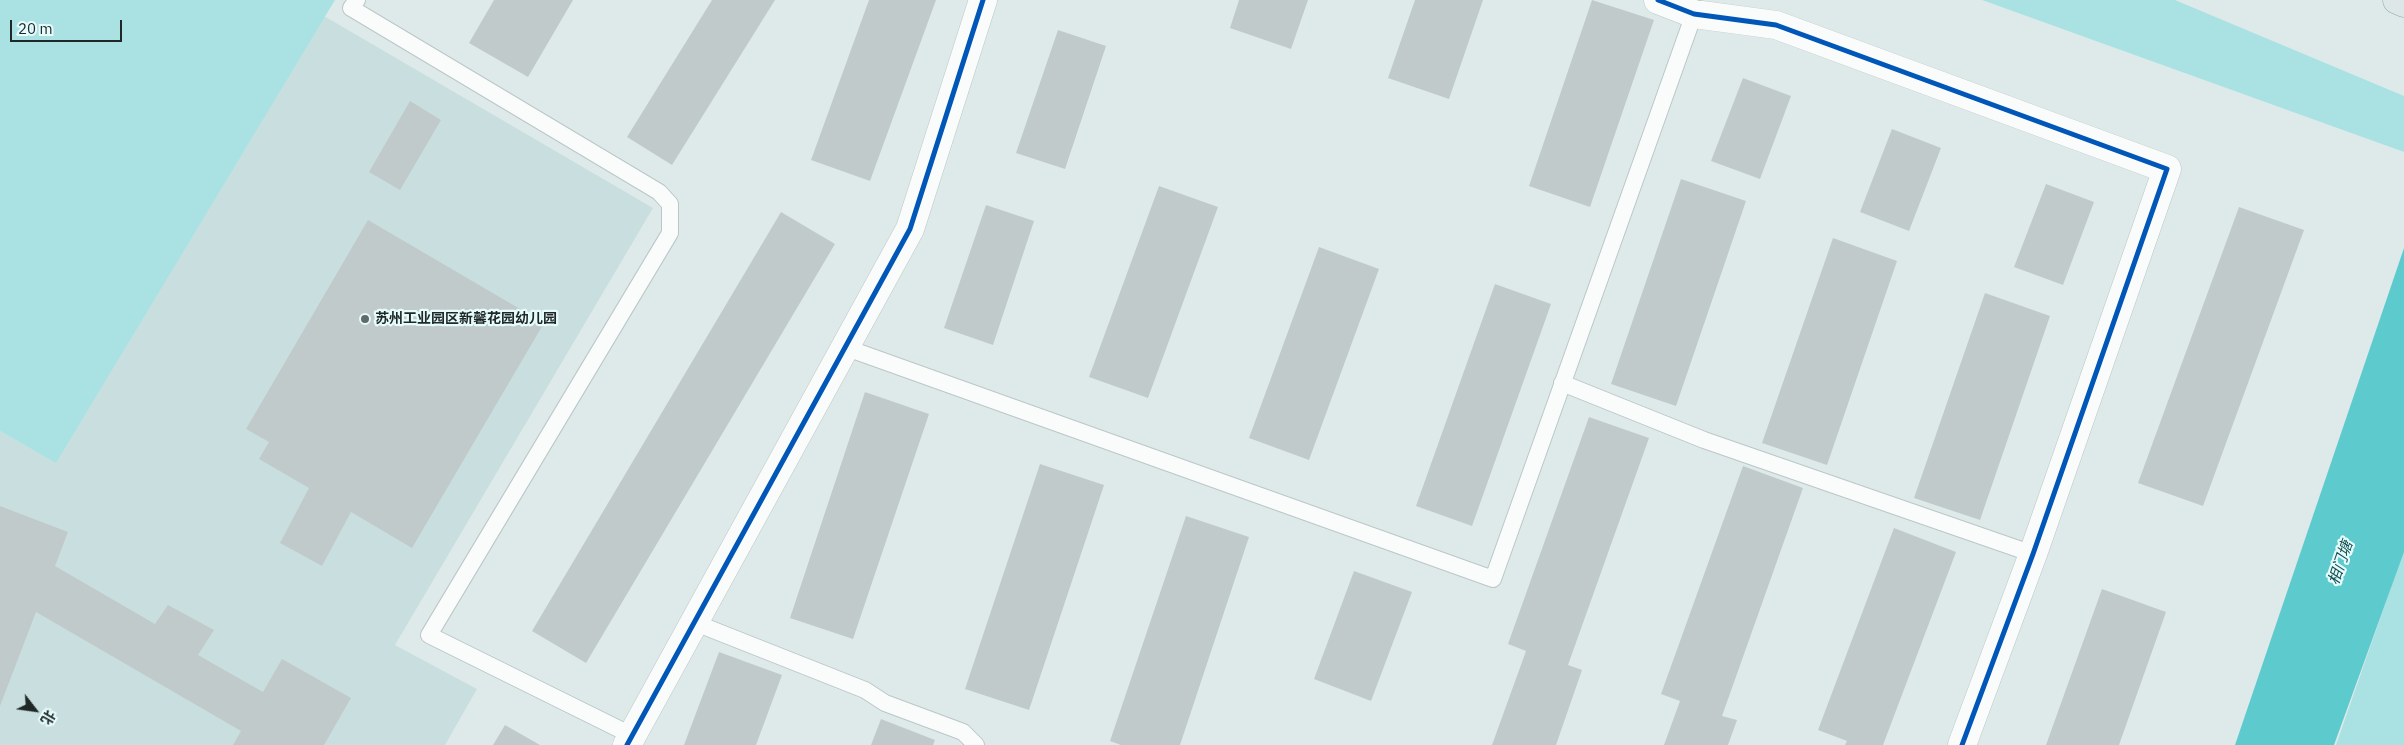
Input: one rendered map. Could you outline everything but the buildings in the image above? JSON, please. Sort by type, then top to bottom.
[{"type":"main road","points":[[2397,0],[2404,3]]},
{"type":"street","points":[[629,740],[910,229],[983,0]]},
{"type":"street","points":[[1658,0],[1694,14],[1776,25],[2167,169],[2033,554],[1962,745]]},
{"type":"lane","points":[[357,0],[351,8],[659,192],[670,204],[670,233],[429,635],[629,740]]},
{"type":"lane","points":[[844,347],[1493,579],[1694,14]]},
{"type":"lane","points":[[1562,383],[1704,440],[2033,554]]},
{"type":"lane","points":[[693,622],[865,690],[885,703],[963,732],[976,745]]},
{"type":"shaded area","points":[[0,0],[335,0],[56,463],[0,431]]},
{"type":"shaded area","points":[[1982,0],[2175,0],[2404,96],[2404,152]]},
{"type":"shaded area","name":"苏州工业园区新馨花园幼儿园","points":[[324,16],[653,208],[395,645],[477,689],[445,745],[0,745],[0,431],[56,462]]},
{"type":"shaded area","points":[[2404,550],[2404,745],[2336,745]]},
{"type":"water","name":"相门塘","points":[[2404,248],[2404,552],[2334,745],[2235,745]]},
{"type":"cycle path","points":[[627,745],[910,229],[983,0]]},
{"type":"cycle path","points":[[1658,0],[1694,14],[1776,25],[2167,169],[2033,554],[1962,745]]},
{"type":"place","name":"苏州工业园区新馨花园幼儿园","points":[[365,319]]}]
